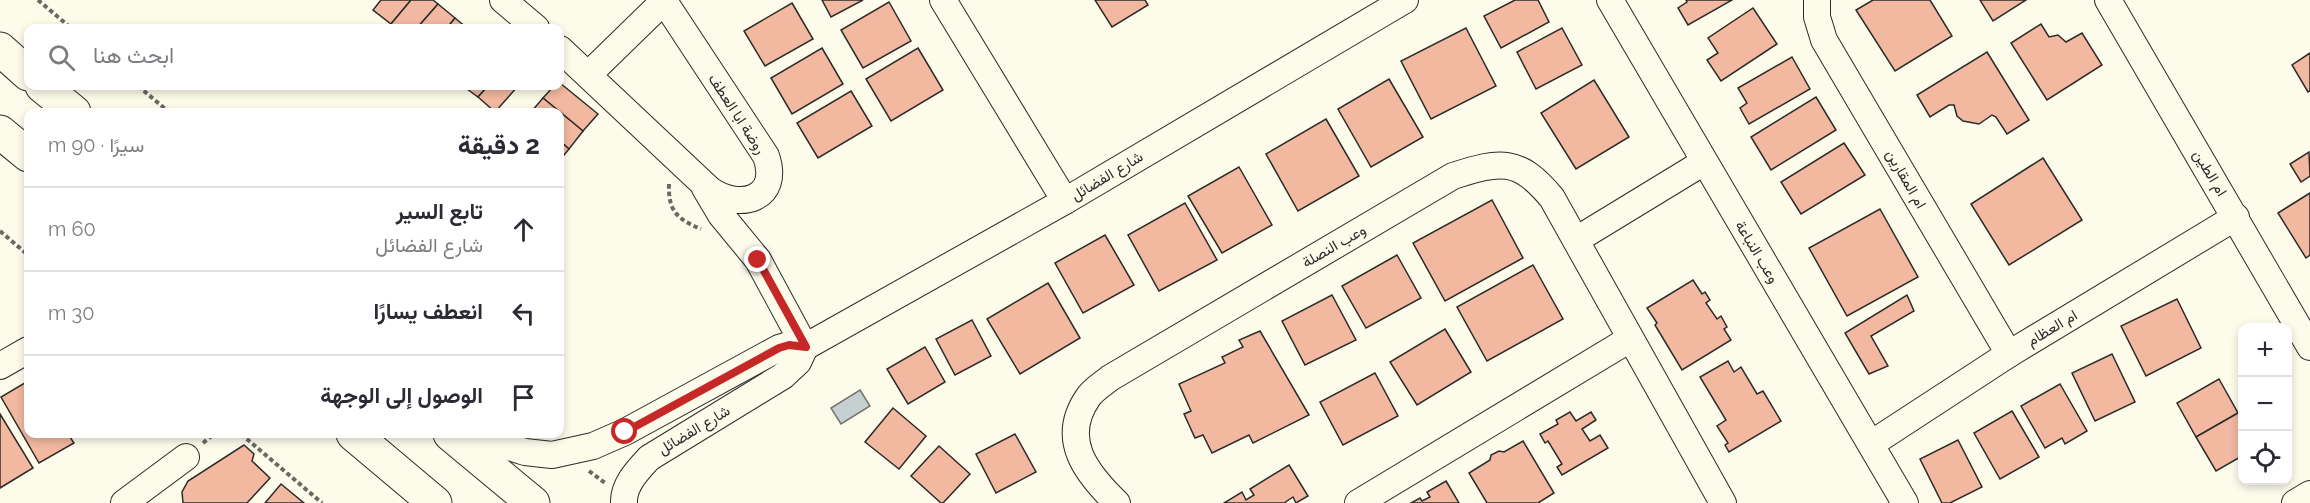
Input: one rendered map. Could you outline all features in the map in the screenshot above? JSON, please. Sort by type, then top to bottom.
[{"type":"main road","points":[[0,50],[24,71]]},
{"type":"main road","points":[[47,90],[69,108]]},
{"type":"main road","points":[[0,132],[24,152]]},
{"type":"main road","points":[[358,438],[435,503]]},
{"type":"main road","points":[[455,438],[533,503]]},
{"type":"street","points":[[503,0],[531,24]]},
{"type":"street","points":[[943,0],[1065,201]]},
{"type":"street","name":"شارع الفضائل","points":[[624,503],[632,477],[649,458],[783,376],[798,362],[806,347],[1065,201],[1405,0]]},
{"type":"street","name":"وعب النباعة","points":[[1610,0],[1905,503]]},
{"type":"street","name":"ام المقارين","points":[[1817,0],[1817,17],[1824,40],[2009,354]]},
{"type":"street","name":"ام الطين","points":[[2108,0],[2310,347]]},
{"type":"street","name":"روضة ابا العطف","points":[[564,52],[701,182],[721,197],[733,201],[748,200],[760,194],[767,186],[770,168],[766,156],[664,1],[589,74]]},
{"type":"street","points":[[1576,240],[1704,162]]},
{"type":"street","name":"وعب النصلة","points":[[1117,503],[1084,467],[1076,442],[1079,417],[1089,396],[1110,378],[1453,176],[1485,166],[1510,166],[1535,178],[1552,198],[1723,503]]},
{"type":"street","points":[[701,182],[721,215],[758,260],[806,347]]},
{"type":"street","name":"ام العظام","points":[[1871,444],[2009,354],[2236,217]]},
{"type":"street","points":[[1358,503],[1630,339]]},
{"type":"street","name":"شارع الفضائل","points":[[480,438],[525,452],[552,454],[593,446],[625,432],[779,348],[789,345],[806,347]]},
{"type":"street","points":[[0,366],[24,352]]},
{"type":"street","points":[[124,503],[186,457]]},
{"type":"street","points":[[2295,503],[2310,494]]},
{"type":"path","points":[[38,0],[66,24]]},
{"type":"path","points":[[143,90],[165,108]]},
{"type":"path","points":[[0,231],[24,252]]},
{"type":"path","points":[[246,438],[322,503]]},
{"type":"shaded area","points":[[860,390],[870,406],[841,424],[831,408]]},
{"type":"building","points":[[381,0],[411,0],[391,24],[373,10]]},
{"type":"building","points":[[411,0],[433,0],[438,4],[420,24],[391,24]]},
{"type":"building","points":[[822,0],[863,0],[831,17]]},
{"type":"building","points":[[1095,0],[1145,0],[1148,5],[1112,27]]},
{"type":"building","points":[[1515,0],[1538,0],[1549,22],[1501,48],[1484,16]]},
{"type":"building","points":[[1686,0],[1732,0],[1688,25],[1678,8],[1687,2]]},
{"type":"building","points":[[1873,0],[1930,0],[1952,36],[1895,71],[1856,10]]},
{"type":"building","points":[[1980,0],[2026,0],[1993,21]]},
{"type":"building","points":[[889,2],[911,41],[863,68],[841,30]]},
{"type":"building","points":[[792,3],[813,39],[765,66],[744,31]]},
{"type":"building","points":[[438,4],[455,18],[450,24],[420,24]]},
{"type":"building","points":[[1753,8],[1777,44],[1721,81],[1707,60],[1718,53],[1708,38]]},
{"type":"building","points":[[455,18],[462,24],[450,24]]},
{"type":"building","points":[[2041,24],[2049,37],[2058,35],[2066,42],[2082,33],[2102,65],[2047,100],[2011,43]]},
{"type":"building","points":[[1466,28],[1496,86],[1431,119],[1401,61]]},
{"type":"building","points":[[1562,28],[1582,65],[1536,89],[1517,52]]},
{"type":"building","points":[[822,48],[843,84],[792,114],[771,78]]},
{"type":"building","points":[[918,48],[943,90],[891,121],[866,79]]},
{"type":"building","points":[[1987,52],[2029,120],[2007,134],[1996,117],[1992,115],[1979,124],[1963,121],[1957,116],[1954,105],[1949,105],[1930,117],[1917,95]]},
{"type":"building","points":[[2310,53],[2310,91],[2308,92],[2292,65]]},
{"type":"building","points":[[1792,57],[1810,89],[1749,124],[1740,108],[1747,103],[1738,88]]},
{"type":"building","points":[[1389,79],[1423,137],[1371,167],[1338,109]]},
{"type":"building","points":[[1594,80],[1629,137],[1576,169],[1541,113]]},
{"type":"building","points":[[564,86],[598,114],[583,131],[564,115],[564,108],[555,108],[543,98],[550,90],[564,90]]},
{"type":"building","points":[[468,90],[484,90],[478,97]]},
{"type":"building","points":[[484,90],[514,90],[499,108],[490,108],[478,97]]},
{"type":"building","points":[[851,91],[872,126],[818,158],[797,123]]},
{"type":"building","points":[[1816,97],[1836,130],[1771,170],[1751,137]]},
{"type":"building","points":[[543,98],[555,108],[534,108]]},
{"type":"building","points":[[564,115],[583,131],[569,149],[564,145]]},
{"type":"building","points":[[1326,119],[1359,176],[1298,211],[1266,154]]},
{"type":"building","points":[[1844,143],[1865,175],[1801,214],[1781,182]]},
{"type":"building","points":[[564,145],[569,149],[564,155]]},
{"type":"building","points":[[2309,152],[2310,176],[2301,182],[2290,164]]},
{"type":"building","points":[[2043,158],[2082,220],[2009,265],[1971,204]]},
{"type":"building","points":[[1239,167],[1272,225],[1222,253],[1188,196]]},
{"type":"building","points":[[2310,193],[2310,255],[2306,258],[2278,213]]},
{"type":"building","points":[[1492,200],[1523,258],[1445,301],[1413,243]]},
{"type":"building","points":[[1185,203],[1217,260],[1159,291],[1128,235]]},
{"type":"building","points":[[1880,209],[1918,277],[1847,316],[1809,248]]},
{"type":"building","points":[[1105,235],[1134,285],[1083,313],[1055,263]]},
{"type":"building","points":[[1397,255],[1421,298],[1366,328],[1342,286]]},
{"type":"building","points":[[1533,265],[1563,319],[1487,361],[1457,307]]},
{"type":"building","points":[[1693,280],[1702,294],[1705,292],[1710,300],[1706,303],[1717,319],[1721,316],[1727,327],[1724,329],[1731,340],[1682,370],[1647,308]]},
{"type":"building","points":[[1048,283],[1080,338],[1020,374],[987,319]]},
{"type":"building","points":[[1332,295],[1356,340],[1305,365],[1282,321]]},
{"type":"building","points":[[1907,295],[1914,311],[1871,336],[1888,366],[1869,374],[1845,333]]},
{"type":"building","points":[[2177,299],[2201,348],[2146,376],[2121,326]]},
{"type":"building","points":[[972,320],[991,356],[955,375],[936,339]]},
{"type":"building","points":[[1445,329],[1471,372],[1417,405],[1390,362]]},
{"type":"building","points":[[1260,331],[1309,415],[1253,443],[1249,435],[1212,453],[1203,435],[1195,438],[1184,414],[1191,411],[1179,384],[1225,363],[1222,357],[1243,347],[1239,340]]},
{"type":"building","points":[[925,347],[945,382],[908,404],[887,369]]},
{"type":"building","points":[[2112,354],[2135,402],[2095,421],[2072,373]]},
{"type":"building","points":[[1728,361],[1734,372],[1741,367],[1757,394],[1763,391],[1781,421],[1729,452],[1725,445],[1728,443],[1717,426],[1726,420],[1700,377]]},
{"type":"building","points":[[1375,373],[1398,416],[1343,445],[1320,402]]},
{"type":"building","points":[[2219,379],[2238,413],[2196,437],[2177,403]]},
{"type":"building","points":[[24,383],[24,437],[1,397]]},
{"type":"building","points":[[2060,384],[2087,431],[2065,444],[2062,438],[2045,448],[2021,406]]},
{"type":"building","points":[[893,408],[926,436],[899,469],[865,442]]},
{"type":"building","points":[[2012,411],[2039,457],[2000,479],[1974,433]]},
{"type":"building","points":[[1570,412],[1576,421],[1591,412],[1596,420],[1582,429],[1590,441],[1600,435],[1608,448],[1562,475],[1557,467],[1562,464],[1548,441],[1545,443],[1540,434],[1558,424],[1556,420]]},
{"type":"building","points":[[2238,413],[2238,458],[2216,471],[2196,437]]},
{"type":"building","points":[[0,414],[33,468],[0,488]]},
{"type":"building","points":[[1015,434],[1036,472],[996,493],[976,454]]},
{"type":"building","points":[[25,438],[71,438],[74,443],[39,463]]},
{"type":"building","points":[[1958,440],[1982,487],[1950,503],[1942,503],[1920,459]]},
{"type":"building","points":[[1523,441],[1554,493],[1538,503],[1487,503],[1469,473],[1490,460],[1491,455],[1499,451],[1504,452]]},
{"type":"building","points":[[244,445],[254,454],[252,461],[270,478],[247,503],[183,503],[182,492],[188,481]]},
{"type":"building","points":[[939,446],[970,474],[943,503],[911,476]]},
{"type":"building","points":[[1289,465],[1308,496],[1296,503],[1293,497],[1284,503],[1224,503],[1242,492],[1246,500],[1254,495],[1250,489]]},
{"type":"building","points":[[1446,481],[1459,503],[1411,503],[1420,498],[1422,501],[1430,497],[1427,492]]},
{"type":"building","points":[[281,484],[304,503],[265,503]]},
{"type":"route","points":[[625,432],[770,352],[789,345],[806,347],[758,260]]}]
